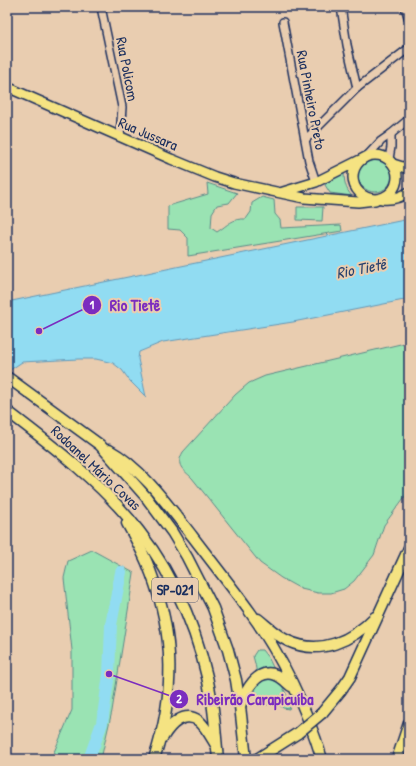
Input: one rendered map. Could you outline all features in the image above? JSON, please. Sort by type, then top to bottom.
[{"type":"highway","name":"Rodoanel Mário Covas","points":[[7,377],[100,445],[124,466],[168,526],[188,557],[213,608],[228,650],[236,680],[246,759]]},
{"type":"highway","name":"Rodoanel Mário Covas","points":[[7,411],[64,456],[119,507],[139,531],[161,562],[189,619],[202,660],[212,701],[218,759]]},
{"type":"highway","points":[[124,466],[155,490],[250,613],[295,690],[322,759]]},
{"type":"highway","points":[[119,507],[151,571],[160,598],[170,652],[170,680],[167,708],[154,759]]},
{"type":"highway","points":[[261,757],[298,733],[322,713],[341,690],[350,677],[409,548]]},
{"type":"highway","points":[[250,613],[276,634],[296,644],[312,647],[325,646],[341,642],[362,629],[379,613]]},
{"type":"highway","points":[[240,706],[249,686],[260,676],[274,674],[281,677],[295,690]]},
{"type":"highway","points":[[159,744],[176,721],[189,717],[199,721],[217,747]]},
{"type":"highway","points":[[397,759],[409,723]]},
{"type":"main road","name":"Rua Jussara","points":[[7,87],[120,137],[215,176],[234,182],[304,198],[324,198],[358,202],[394,199],[409,192]]},
{"type":"main road","points":[[391,162],[397,170],[398,178],[393,191],[388,196],[378,200],[368,199],[361,195],[353,182],[353,174],[355,166],[364,158],[375,155],[382,156],[391,162],[409,169]]},
{"type":"main road","name":"Rua Jussara","points":[[282,192],[316,182],[364,158]]},
{"type":"main road","points":[[316,182],[317,189],[324,198]]},
{"type":"street","name":"Rua Policom","points":[[101,7],[122,107],[120,137]]},
{"type":"street","points":[[341,7],[347,45],[357,88]]},
{"type":"street","points":[[404,7],[409,20]]},
{"type":"street","name":"Rua Pinheiro Preto","points":[[283,22],[309,160],[316,182]]},
{"type":"street","points":[[306,139],[357,88],[409,48]]},
{"type":"street","points":[[364,158],[381,141],[409,119]]},
{"type":"street","points":[[391,134],[391,162]]},
{"type":"green space","points":[[372,158],[378,158],[382,159],[389,165],[392,175],[391,182],[385,189],[378,192],[372,192],[368,191],[361,185],[358,178],[358,172],[359,168],[365,161]]},
{"type":"green space","points":[[344,171],[345,184],[352,196],[330,193],[325,185],[329,178]]},
{"type":"green space","points":[[207,183],[237,193],[229,203],[217,205],[212,213],[211,228],[217,232],[234,221],[246,219],[251,212],[252,203],[262,197],[274,200],[275,214],[280,220],[281,228],[341,225],[342,231],[188,256],[188,238],[180,230],[168,229],[168,206],[208,194]]},
{"type":"green space","points":[[297,207],[323,207],[322,221],[297,220]]},
{"type":"green space","points":[[409,342],[409,491],[384,525],[374,555],[354,581],[344,589],[331,593],[318,593],[301,589],[281,578],[260,563],[192,478],[183,470],[180,461],[183,452],[235,395],[249,383],[265,376]]},
{"type":"green space","points":[[92,550],[134,573],[112,711],[101,759],[51,759],[72,710],[72,650],[64,578],[68,561]]},
{"type":"green space","points":[[257,650],[262,650],[269,659],[291,704],[289,709],[283,708],[277,703],[266,705],[255,692],[257,674],[253,656]]},
{"type":"water","points":[[409,219],[409,299],[293,322],[163,342],[139,352],[138,359],[146,397],[130,381],[122,370],[113,363],[96,359],[22,362],[7,372],[7,302]]},
{"type":"waterway","points":[[89,759],[102,723],[109,674],[111,625],[121,572]]},
{"type":"place","name":"Rio Tietê","points":[[39,331]]},
{"type":"place","name":"Ribeirão Carapicuíba","points":[[109,674]]}]
